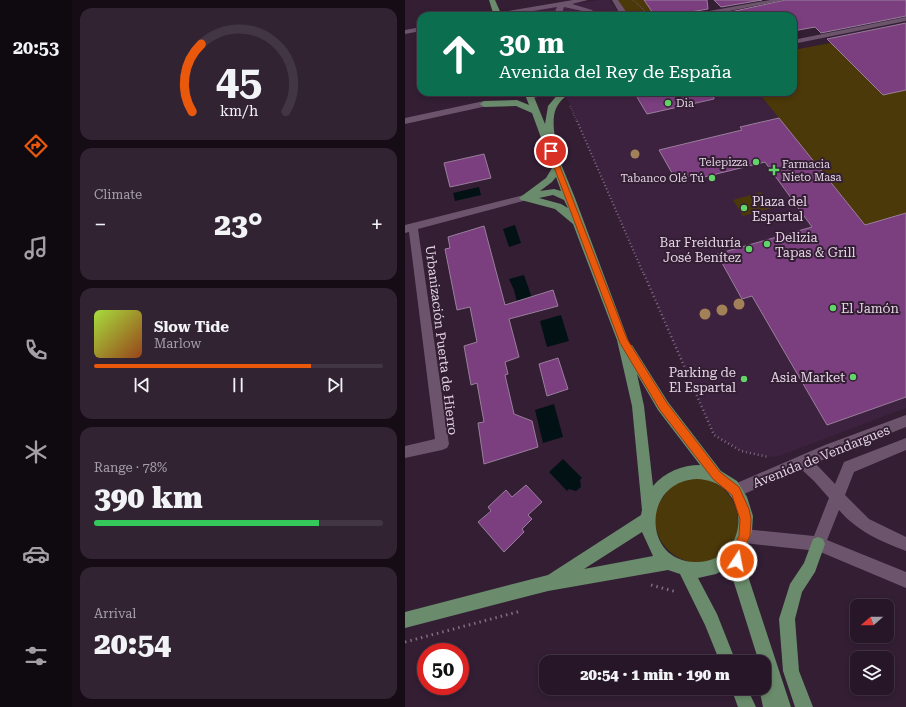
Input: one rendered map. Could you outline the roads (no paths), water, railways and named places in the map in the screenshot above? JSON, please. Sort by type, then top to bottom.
[{"type":"main road","points":[[492,0],[494,12]]},
{"type":"main road","points":[[484,104],[506,96]]},
{"type":"main road","points":[[530,96],[623,340],[638,406],[648,514],[658,549],[670,562],[685,569],[703,571],[715,569],[730,560],[737,552],[744,536],[744,514],[735,491],[716,476],[663,406],[623,340]]},
{"type":"main road","points":[[524,198],[549,180],[557,165],[549,131],[549,110],[560,96]]},
{"type":"main road","points":[[484,104],[517,103],[536,112]]},
{"type":"main road","points":[[524,198],[554,192],[570,198]]},
{"type":"main road","points":[[524,198],[558,206],[578,222]]},
{"type":"main road","points":[[548,583],[648,514],[655,493],[666,481],[680,473],[701,471],[716,476]]},
{"type":"main road","points":[[804,707],[791,672],[787,619],[795,589],[810,567],[818,544]]},
{"type":"main road","points":[[737,552],[738,570],[759,655]]},
{"type":"main road","points":[[405,620],[548,583],[657,563],[670,562]]},
{"type":"main road","points":[[685,569],[711,620],[725,655]]},
{"type":"main road","points":[[738,570],[782,707]]},
{"type":"main road","points":[[742,695],[747,707]]},
{"type":"main road","points":[[769,695],[772,707]]},
{"type":"street","points":[[517,12],[585,0]]},
{"type":"street","points":[[615,0],[622,12]]},
{"type":"street","points":[[715,12],[781,0]]},
{"type":"street","points":[[559,12],[562,4]]},
{"type":"street","points":[[562,4],[591,12]]},
{"type":"street","points":[[797,41],[906,19]]},
{"type":"street","points":[[405,32],[417,30]]},
{"type":"street","points":[[405,121],[484,104]]},
{"type":"street","name":"Urbanización Puerta de Hierro","points":[[405,452],[442,444],[409,228],[524,198]]},
{"type":"street","name":"Avenida de Vendargues","points":[[735,491],[802,462],[906,421]]},
{"type":"street","name":"Avenida de Vendargues","points":[[818,544],[849,467],[906,444]]},
{"type":"street","points":[[802,462],[825,480],[837,497],[864,524],[906,544]]},
{"type":"street","points":[[744,536],[818,544],[906,580]]},
{"type":"place","name":"Dia","points":[[668,103]]},
{"type":"place","name":"Telepizza","points":[[756,162]]},
{"type":"place","name":"Farmacia Nieto Masa","points":[[774,170]]},
{"type":"place","name":"Tabanco Olé Tú","points":[[712,178]]},
{"type":"place","name":"Plaza del Espartal","points":[[744,208]]},
{"type":"place","name":"Delizia Tapas & Grill","points":[[767,244]]},
{"type":"place","name":"Bar Freiduría José Benítez","points":[[749,249]]},
{"type":"place","name":"El Jamón","points":[[833,308]]},
{"type":"place","name":"Asia Market","points":[[853,377]]},
{"type":"place","name":"Parking de El Espartal","points":[[744,379]]}]
